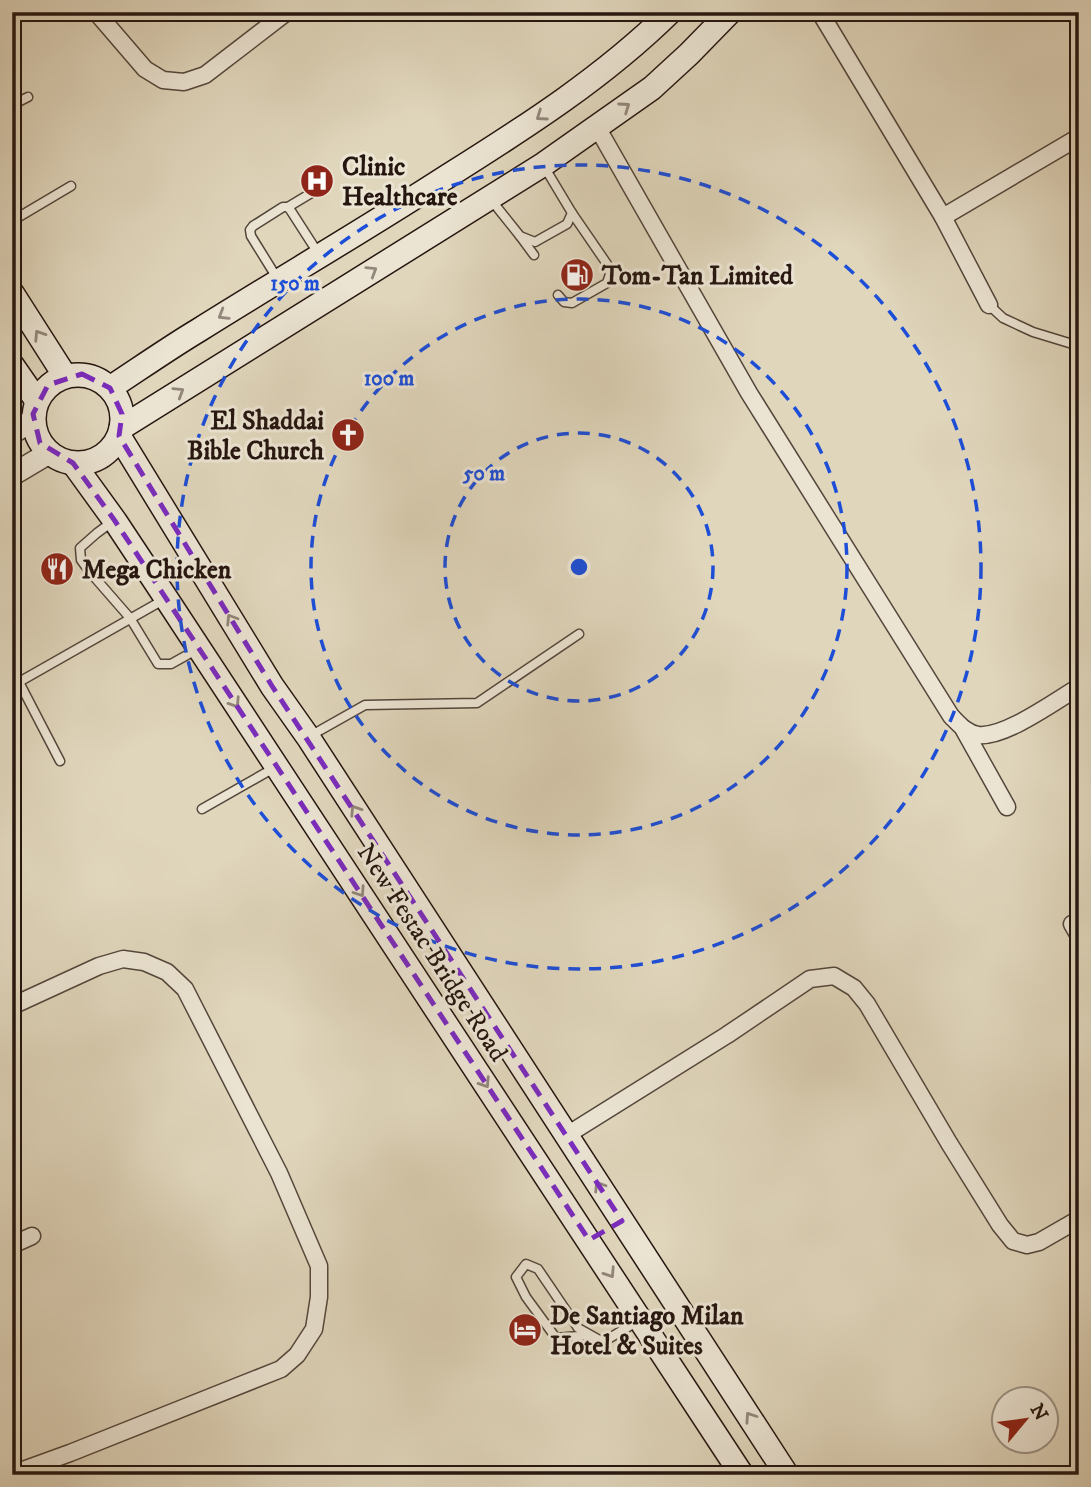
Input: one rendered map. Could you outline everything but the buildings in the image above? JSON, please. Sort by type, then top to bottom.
[{"type":"main road","points":[[110,388],[196,331],[540,117],[595,77],[670,12]]},
{"type":"main road","points":[[120,432],[544,164],[652,88],[730,12]]},
{"type":"main road","points":[[12,293],[65,376]]},
{"type":"main road","points":[[12,365],[35,410],[35,432],[40,443],[60,460],[73,463],[92,461],[108,452],[120,432],[122,414],[118,400],[110,388],[97,379],[82,374],[65,376],[48,385],[35,410]]},
{"type":"main road","points":[[120,432],[272,686],[568,1135],[787,1475]]},
{"type":"main road","name":"New Festac Bridge Road","points":[[73,463],[166,598],[742,1475]]},
{"type":"main road","points":[[589,1240],[622,1221]]},
{"type":"street","points":[[96,12],[145,69],[163,80],[184,82],[205,75],[287,12]]},
{"type":"street","points":[[821,13],[943,217],[989,305]]},
{"type":"street","points":[[597,127],[749,393],[951,716],[964,730],[1007,807]]},
{"type":"street","points":[[943,217],[1079,137]]},
{"type":"street","points":[[12,433],[35,410]]},
{"type":"street","points":[[12,475],[49,453]]},
{"type":"street","points":[[964,730],[978,735],[996,733],[1013,726],[1079,687]]},
{"type":"street","points":[[12,1006],[99,966],[123,958],[144,962],[166,972],[185,989],[279,1173],[319,1266],[319,1297],[314,1329],[297,1355],[281,1369],[12,1474]]},
{"type":"street","points":[[568,1135],[810,979],[834,976],[854,988],[867,1004],[978,1190],[1013,1241],[1027,1245],[1039,1242],[1079,1219]]},
{"type":"street","points":[[12,1245],[32,1236]]},
{"type":"lane","points":[[12,105],[28,97]]},
{"type":"lane","points":[[544,164],[572,214],[607,264],[610,274],[607,283],[572,303],[564,302],[558,295]]},
{"type":"lane","points":[[12,221],[71,186]]},
{"type":"lane","points":[[278,281],[250,230],[284,207],[288,208],[318,189]]},
{"type":"lane","points":[[490,198],[534,255]]},
{"type":"lane","points":[[288,208],[319,256]]},
{"type":"lane","points":[[520,236],[535,242],[567,224],[572,214]]},
{"type":"lane","points":[[989,305],[1003,318],[1033,332],[1079,346]]},
{"type":"lane","points":[[115,521],[80,548],[81,560],[130,618],[158,664],[171,664],[199,648]]},
{"type":"lane","points":[[60,761],[16,684],[166,598]]},
{"type":"lane","points":[[308,737],[365,705],[477,703],[579,634]]},
{"type":"lane","points":[[202,809],[277,766]]},
{"type":"lane","points":[[590,1335],[555,1338],[516,1278],[526,1264],[538,1269],[578,1328],[603,1342],[640,1320]]},
{"type":"highlighted area","points":[[82,374],[110,388],[122,414],[119,436],[272,686],[622,1221],[589,1240],[115,521],[73,463],[40,443],[33,414],[48,385]]},
{"type":"place","name":"Clinic Healthcare","points":[[317,181]]},
{"type":"place","name":"Tom-Tan Limited","points":[[577,275]]},
{"type":"place","name":"El Shaddai Bible Church","points":[[348,435]]},
{"type":"place","name":"Mega Chicken","points":[[57,569]]},
{"type":"place","name":"De Santiago Milan Hotel & Suites","points":[[525,1330]]}]
